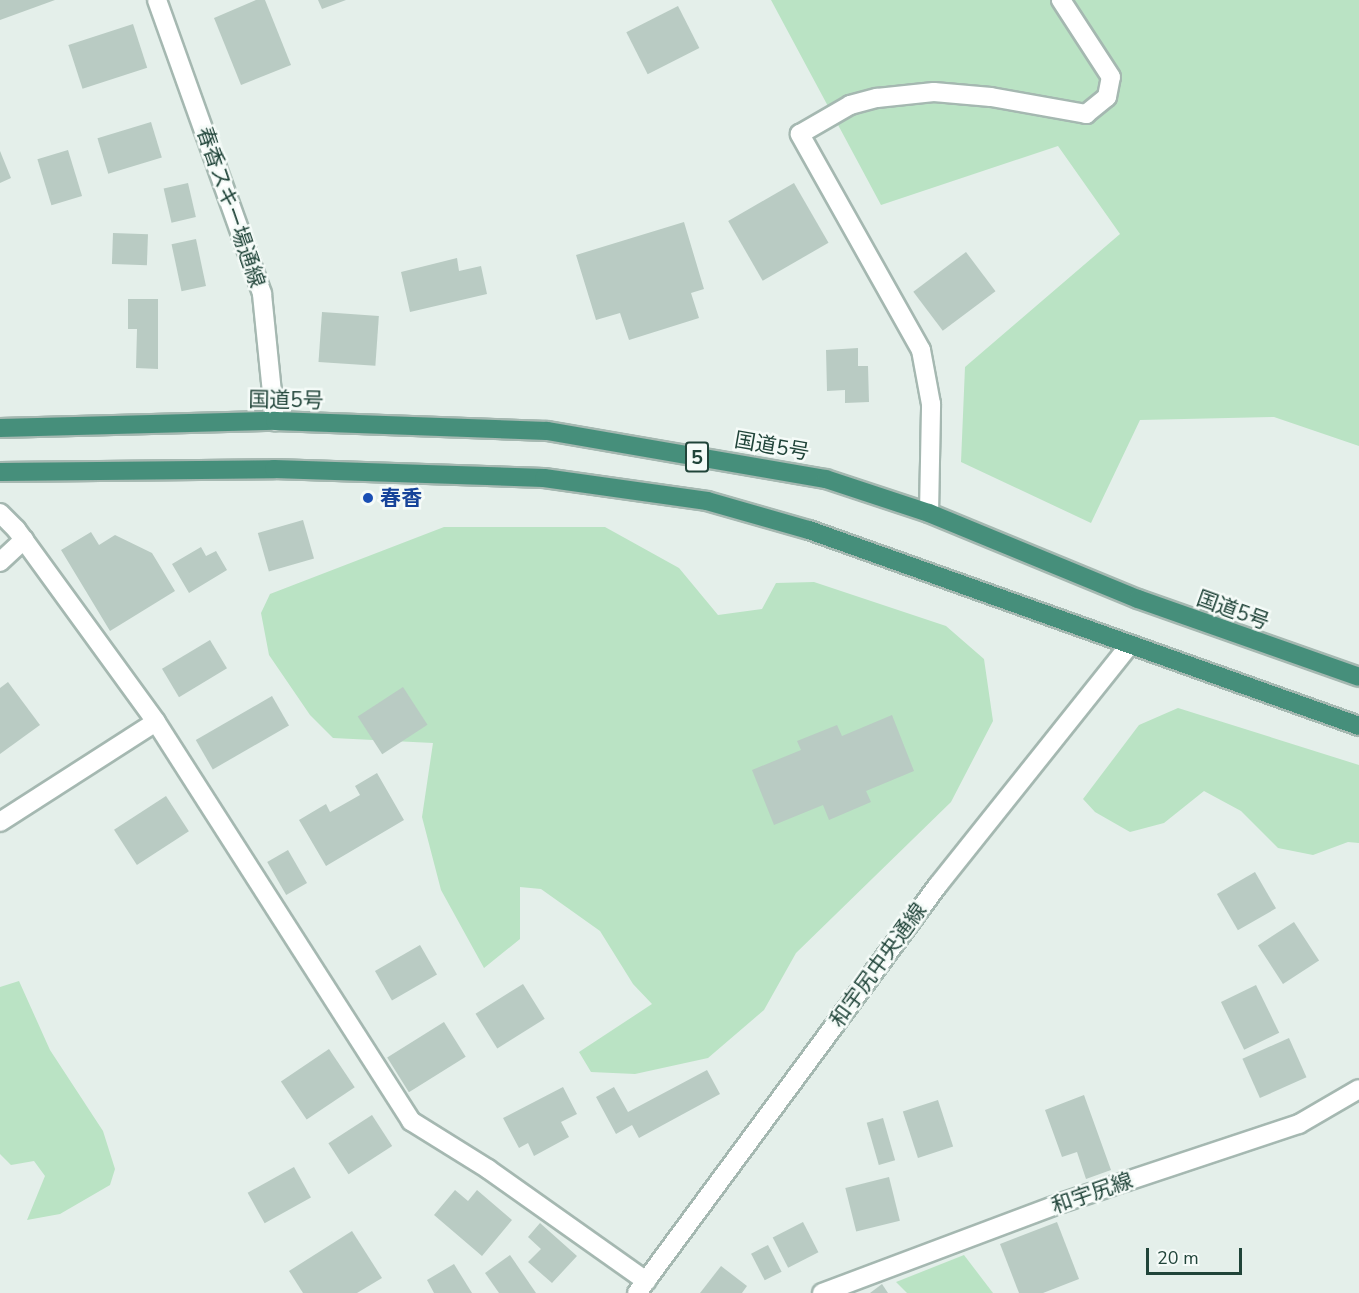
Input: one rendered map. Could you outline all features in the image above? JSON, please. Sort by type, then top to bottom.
[{"type":"highway","name":"国道5号","points":[[0,428],[275,421],[547,431],[826,479],[928,513],[1138,599],[1359,677]]},
{"type":"highway","name":"5","points":[[0,472],[274,469],[544,478],[631,487],[707,501],[809,530],[1129,646],[1359,726]]},
{"type":"street","name":"春香スキー場通線","points":[[157,0],[262,294],[275,421]]},
{"type":"street","points":[[928,513],[931,404],[921,350],[800,134],[850,105],[877,98],[934,92],[992,97],[1086,114],[1107,97],[1111,77],[1061,0]]},
{"type":"street","points":[[0,513],[24,540],[156,722],[411,1121],[488,1169],[641,1287]]},
{"type":"street","points":[[0,562],[24,540]]},
{"type":"street","name":"和宇尻中央通線","points":[[641,1287],[938,885],[1129,646]]},
{"type":"street","points":[[0,822],[156,722]]},
{"type":"street","name":"和宇尻線","points":[[822,1293],[1061,1203],[1299,1124],[1359,1089]]},
{"type":"green space","points":[[771,0],[1359,0],[1359,446],[1274,417],[1140,420],[1091,523],[961,462],[965,367],[1120,234],[1058,146],[881,205]]},
{"type":"green space","points":[[444,527],[605,527],[679,568],[718,615],[762,609],[776,583],[814,582],[946,626],[984,659],[993,721],[951,802],[796,953],[764,1010],[708,1058],[635,1074],[591,1072],[579,1052],[652,1004],[633,984],[600,931],[541,889],[520,887],[520,939],[484,968],[441,890],[422,817],[433,743],[333,738],[310,715],[269,655],[261,613],[270,594]]},
{"type":"green space","points":[[1178,708],[1359,765],[1359,843],[1348,842],[1313,855],[1278,848],[1241,811],[1204,791],[1164,823],[1130,832],[1095,812],[1083,799],[1139,725]]},
{"type":"green space","points":[[19,981],[50,1050],[103,1131],[115,1169],[110,1185],[60,1214],[27,1220],[45,1176],[34,1161],[11,1165],[0,1154],[0,987]]},
{"type":"green space","points":[[964,1255],[993,1293],[907,1293],[896,1282]]},
{"type":"building","points":[[0,0],[55,0],[0,20]]},
{"type":"building","points":[[256,0],[265,0],[291,65],[241,85],[214,18]]},
{"type":"building","points":[[318,0],[346,0],[322,9]]},
{"type":"building","points":[[678,6],[699,48],[648,74],[626,32]]},
{"type":"building","points":[[133,24],[147,68],[83,89],[68,45]]},
{"type":"building","points":[[151,122],[162,157],[108,174],[97,138]]},
{"type":"building","points":[[68,150],[82,196],[51,205],[37,159]]},
{"type":"building","points":[[0,151],[11,178],[0,183]]},
{"type":"building","points":[[188,183],[196,217],[172,223],[164,189]]},
{"type":"building","points":[[794,183],[828,243],[763,281],[728,221]]},
{"type":"building","points":[[684,222],[704,289],[691,293],[699,318],[629,340],[620,313],[596,320],[576,255]]},
{"type":"building","points":[[113,233],[148,234],[147,265],[112,264]]},
{"type":"building","points":[[196,239],[206,286],[182,291],[172,244]]},
{"type":"building","points":[[966,252],[995,291],[943,331],[913,292]]},
{"type":"building","points":[[457,258],[459,271],[481,266],[487,294],[410,312],[401,272]]},
{"type":"building","points":[[128,299],[158,299],[158,369],[136,368],[137,329],[128,329]]},
{"type":"building","points":[[322,312],[379,316],[375,366],[319,362]]},
{"type":"building","points":[[858,348],[858,366],[868,366],[869,402],[845,403],[845,390],[827,391],[826,350]]},
{"type":"building","points":[[303,520],[314,558],[269,571],[258,533]]},
{"type":"building","points":[[91,532],[99,545],[115,535],[152,553],[175,591],[110,631],[61,550]]},
{"type":"building","points":[[201,547],[206,556],[216,551],[227,570],[189,593],[172,564]]},
{"type":"building","points":[[210,640],[227,668],[179,697],[162,669]]},
{"type":"building","points":[[8,682],[40,725],[0,754],[0,688]]},
{"type":"building","points":[[403,687],[428,725],[382,754],[358,716]]},
{"type":"building","points":[[272,696],[289,725],[213,769],[196,740]]},
{"type":"building","points":[[892,715],[914,771],[866,791],[871,802],[829,820],[823,805],[774,825],[752,770],[801,750],[797,741],[837,725],[842,736]]},
{"type":"building","points":[[377,773],[404,820],[326,866],[299,820],[326,804],[330,812],[360,795],[355,786]]},
{"type":"building","points":[[166,796],[189,831],[137,865],[114,830]]},
{"type":"building","points":[[288,850],[307,883],[286,895],[267,862]]},
{"type":"building","points":[[1255,872],[1276,908],[1238,930],[1217,894]]},
{"type":"building","points":[[1294,922],[1319,961],[1283,984],[1258,945]]},
{"type":"building","points":[[420,945],[437,974],[392,1000],[375,971]]},
{"type":"building","points":[[523,984],[545,1019],[497,1048],[476,1014]]},
{"type":"building","points":[[1256,985],[1279,1033],[1244,1050],[1221,1002]]},
{"type":"building","points":[[444,1022],[466,1057],[409,1092],[387,1058]]},
{"type":"building","points":[[1289,1038],[1306,1077],[1260,1098],[1242,1059]]},
{"type":"building","points":[[329,1049],[355,1087],[307,1120],[281,1081]]},
{"type":"building","points":[[707,1070],[720,1094],[639,1138],[632,1125],[616,1134],[596,1097],[614,1087],[628,1112]]},
{"type":"building","points":[[563,1087],[577,1114],[561,1122],[569,1137],[534,1156],[528,1143],[519,1148],[503,1118]]},
{"type":"building","points":[[1084,1095],[1111,1170],[1086,1179],[1077,1152],[1062,1157],[1045,1110]]},
{"type":"building","points":[[938,1100],[953,1147],[918,1158],[903,1111]]},
{"type":"building","points":[[372,1115],[392,1146],[349,1174],[328,1143]]},
{"type":"building","points":[[883,1118],[895,1160],[879,1165],[867,1123]]},
{"type":"building","points":[[294,1167],[311,1198],[265,1223],[248,1193]]},
{"type":"building","points":[[889,1177],[900,1221],[856,1232],[845,1188]]},
{"type":"building","points":[[455,1190],[468,1201],[477,1190],[512,1220],[482,1256],[434,1215]]},
{"type":"building","points":[[803,1222],[818,1252],[788,1268],[773,1237]]},
{"type":"building","points":[[1057,1222],[1079,1279],[1043,1293],[1019,1293],[1000,1244]]},
{"type":"building","points":[[540,1223],[577,1256],[552,1283],[528,1262],[541,1249],[528,1237]]},
{"type":"building","points":[[352,1231],[382,1278],[357,1293],[303,1293],[289,1271]]},
{"type":"building","points":[[768,1245],[782,1272],[765,1280],[751,1254]]},
{"type":"building","points":[[510,1255],[536,1293],[499,1293],[485,1273]]},
{"type":"building","points":[[454,1264],[472,1293],[434,1293],[427,1280]]},
{"type":"building","points":[[721,1266],[747,1286],[742,1293],[700,1293]]},
{"type":"building","points":[[882,1284],[888,1293],[870,1293]]},
{"type":"place","name":"春香","points":[[368,498]]}]
